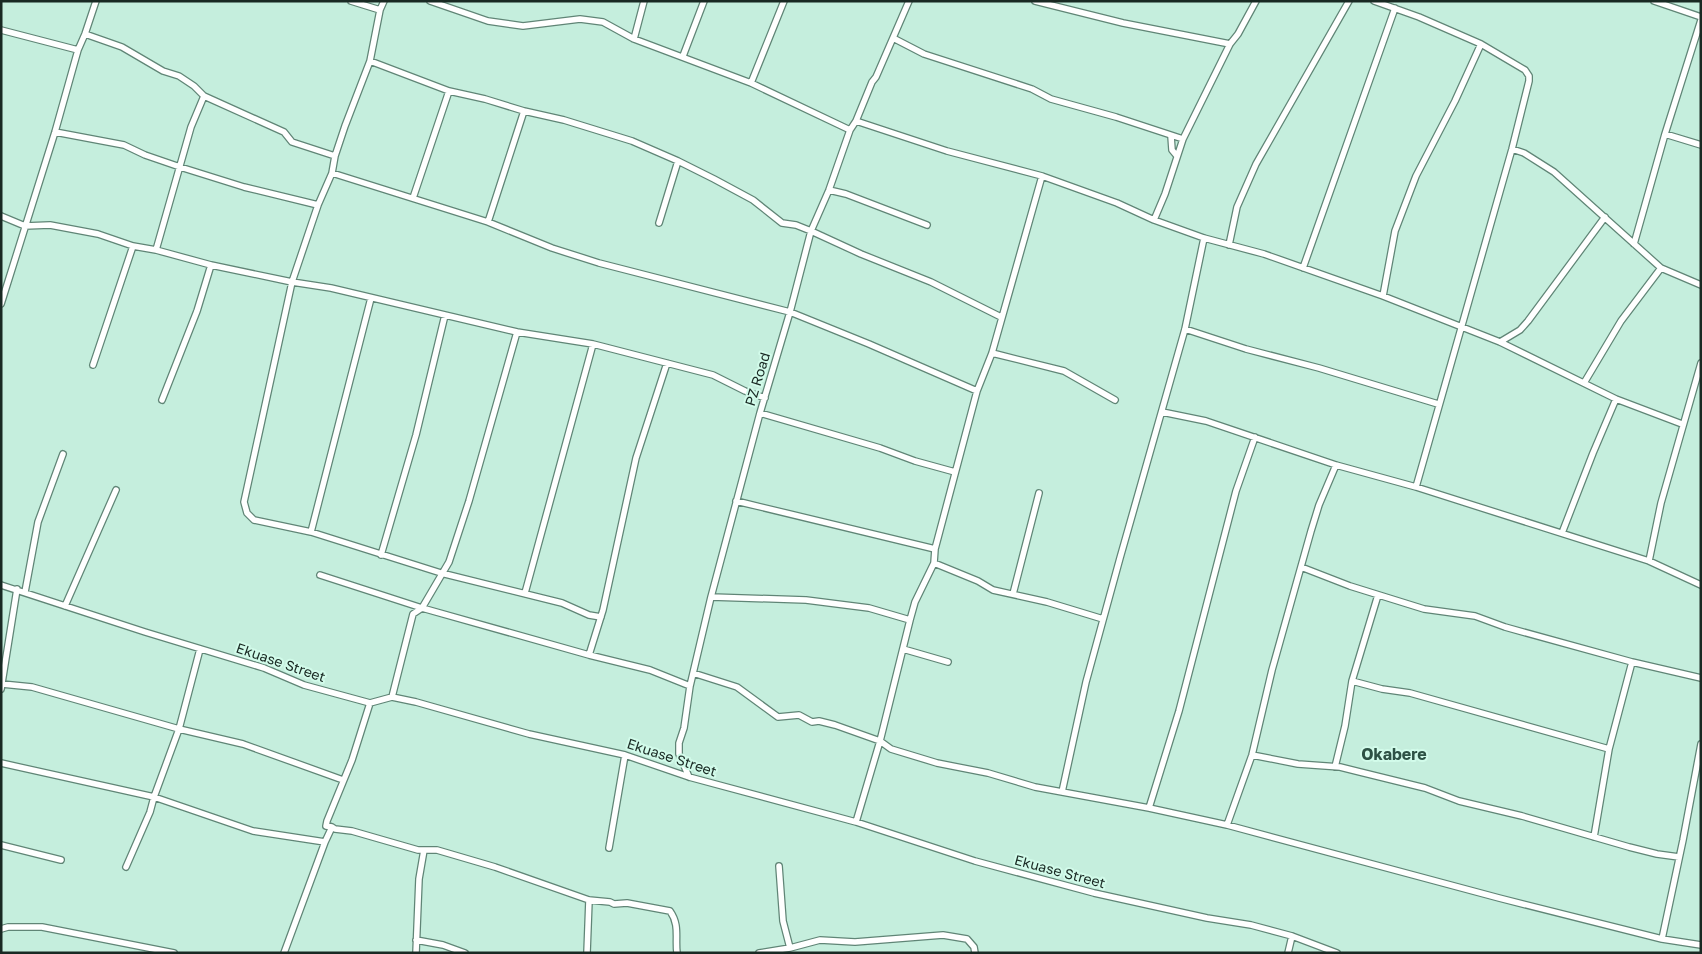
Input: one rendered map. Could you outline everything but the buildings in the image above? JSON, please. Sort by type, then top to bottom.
[{"type":"street","points":[[1,304],[55,132],[78,50],[86,34],[96,1]]},
{"type":"street","points":[[351,1],[380,10]]},
{"type":"street","points":[[384,1],[380,10],[370,61],[292,282],[244,502],[247,513],[254,520],[311,532],[441,573],[562,603],[590,615],[600,617]]},
{"type":"street","points":[[430,1],[488,22],[523,26],[580,19],[603,22],[634,39],[751,83],[850,130]]},
{"type":"street","points":[[634,39],[644,1]]},
{"type":"street","points":[[683,56],[704,1]]},
{"type":"street","points":[[751,83],[784,1]]},
{"type":"street","name":"PZ Road","points":[[688,777],[679,754],[690,686],[736,501],[790,312],[811,230],[829,190],[850,130],[856,122],[909,1]]},
{"type":"street","points":[[1035,1],[1123,23],[1230,44]]},
{"type":"street","points":[[1154,220],[1165,194],[1183,139],[1230,44],[1238,34],[1256,1]]},
{"type":"street","points":[[1229,245],[1238,207],[1256,164],[1350,1]]},
{"type":"street","points":[[1374,1],[1481,44],[1525,70],[1529,76],[1512,149],[1438,404],[1416,487]]},
{"type":"street","points":[[1634,244],[1665,134],[1701,19],[1654,1]]},
{"type":"street","points":[[1303,268],[1395,8]]},
{"type":"street","points":[[1,30],[78,50]]},
{"type":"street","points":[[86,34],[122,47],[163,70],[179,76],[194,86],[204,96],[284,132],[292,142],[335,156]]},
{"type":"street","points":[[893,38],[924,54],[1032,89],[1051,99],[1116,117],[1183,139]]},
{"type":"street","points":[[1383,296],[1395,232],[1416,176],[1455,101],[1481,44]]},
{"type":"street","points":[[370,61],[449,91],[564,120],[615,136],[678,161],[753,200],[782,223],[811,230],[861,254],[932,282],[1001,316]]},
{"type":"street","points":[[413,198],[449,91]]},
{"type":"street","points":[[156,250],[191,127],[204,96]]},
{"type":"street","points":[[488,222],[524,111]]},
{"type":"street","points":[[856,122],[947,151],[1042,176],[1117,203],[1154,220],[1204,238],[1264,254],[1383,296],[1500,342],[1616,399],[1682,424]]},
{"type":"street","points":[[55,132],[124,145],[180,167],[318,205]]},
{"type":"street","points":[[1665,134],[1701,145]]},
{"type":"street","points":[[1171,136],[1172,150],[1177,156]]},
{"type":"street","points":[[1512,149],[1524,153],[1554,172],[1661,268],[1701,285]]},
{"type":"street","points":[[659,223],[678,161]]},
{"type":"street","points":[[332,173],[488,222],[552,248],[599,263],[790,312],[878,347],[977,392]]},
{"type":"street","points":[[856,822],[880,741],[915,602],[934,563],[935,549],[977,392],[992,354],[1001,316],[1042,176]]},
{"type":"street","points":[[829,190],[846,194],[927,224]]},
{"type":"street","points":[[1,216],[24,226],[50,225],[98,234],[133,246],[212,265],[292,282],[331,288],[516,332],[593,344],[713,375],[745,391],[765,398]]},
{"type":"street","points":[[1500,342],[1520,330],[1528,321],[1605,217]]},
{"type":"street","points":[[1062,792],[1086,682],[1185,329],[1204,238]]},
{"type":"street","points":[[93,365],[133,246]]},
{"type":"street","points":[[162,400],[197,312],[212,265]]},
{"type":"street","points":[[1584,383],[1621,321],[1661,268]]},
{"type":"street","points":[[311,532],[371,298]]},
{"type":"street","points":[[381,555],[416,435],[445,316]]},
{"type":"street","points":[[1185,329],[1246,350],[1319,368],[1438,404]]},
{"type":"street","points":[[392,697],[414,614],[422,608],[449,562],[469,501],[516,332]]},
{"type":"street","points":[[525,593],[593,344]]},
{"type":"street","points":[[992,354],[1064,371],[1115,400]]},
{"type":"street","points":[[589,655],[600,617],[636,458],[667,363]]},
{"type":"street","points":[[1650,561],[1661,503],[1682,424],[1701,364]]},
{"type":"street","points":[[1562,533],[1592,453],[1616,399]]},
{"type":"street","points":[[1162,412],[1206,421],[1336,465],[1416,487],[1650,561],[1701,585]]},
{"type":"street","points":[[760,413],[956,472]]},
{"type":"street","points":[[1149,808],[1178,711],[1236,491],[1255,437]]},
{"type":"street","points":[[25,592],[38,522],[63,454]]},
{"type":"street","points":[[1227,826],[1252,755],[1272,670],[1319,505],[1336,465]]},
{"type":"street","points":[[65,606],[116,490]]},
{"type":"street","points":[[1013,594],[1040,493]]},
{"type":"street","points":[[736,501],[935,549]]},
{"type":"street","points":[[934,563],[978,581],[993,590],[1047,602],[1103,619]]},
{"type":"street","points":[[1301,567],[1378,595],[1424,609],[1475,616],[1505,627],[1632,662],[1701,678]]},
{"type":"street","points":[[320,575],[422,608],[589,655],[650,670],[690,686]]},
{"type":"street","name":"Ekuase Street","points":[[1,586],[17,589],[65,606],[271,670],[304,684],[370,702],[392,697],[416,702],[529,734],[625,755],[688,777],[856,822],[975,861],[1094,893],[1207,918],[1250,925],[1292,936],[1337,953]]},
{"type":"street","points":[[1,689],[17,589]]},
{"type":"street","points":[[1335,767],[1352,681],[1378,595]]},
{"type":"street","points":[[711,597],[806,600],[868,608],[910,620]]},
{"type":"street","points":[[126,867],[150,812],[179,730],[200,649]]},
{"type":"street","points":[[903,649],[948,662]]},
{"type":"street","points":[[1594,837],[1609,749],[1632,662]]},
{"type":"street","points":[[693,674],[737,687],[778,717],[799,715],[812,722],[819,721],[835,725],[880,741],[891,748],[937,763],[988,773],[1012,781],[1062,792],[1149,808],[1227,826],[1662,939],[1701,945]]},
{"type":"street","points":[[1352,681],[1382,689],[1410,693],[1609,749]]},
{"type":"street","points":[[2,684],[32,687],[179,730],[243,744],[343,780]]},
{"type":"street","points":[[370,702],[352,760],[326,826],[335,829],[352,830],[424,850],[437,850],[495,867],[589,900],[614,904],[627,903],[670,912],[674,918],[677,931],[677,953]]},
{"type":"street","points":[[1662,939],[1680,857],[1701,744]]},
{"type":"street","points":[[609,848],[625,755]]},
{"type":"street","points":[[1252,755],[1298,764],[1335,767],[1360,772],[1425,788],[1459,801],[1522,816],[1657,854],[1680,857]]},
{"type":"street","points":[[1,763],[154,797],[253,831],[325,842]]},
{"type":"street","points":[[284,953],[332,827]]},
{"type":"street","points":[[1,845],[61,860]]},
{"type":"street","points":[[416,953],[419,879],[424,850]]},
{"type":"street","points":[[779,866],[783,921],[790,948]]},
{"type":"street","points":[[587,953],[589,900]]},
{"type":"street","points":[[1,929],[8,927],[42,927],[174,953]]},
{"type":"street","points":[[760,953],[820,940],[855,942],[944,935],[968,939],[974,946],[975,953]]},
{"type":"street","points":[[1288,953],[1292,936]]},
{"type":"street","points":[[416,940],[443,945],[465,953]]},
{"type":"district","name":"Okabere","points":[[1394,754]]}]
